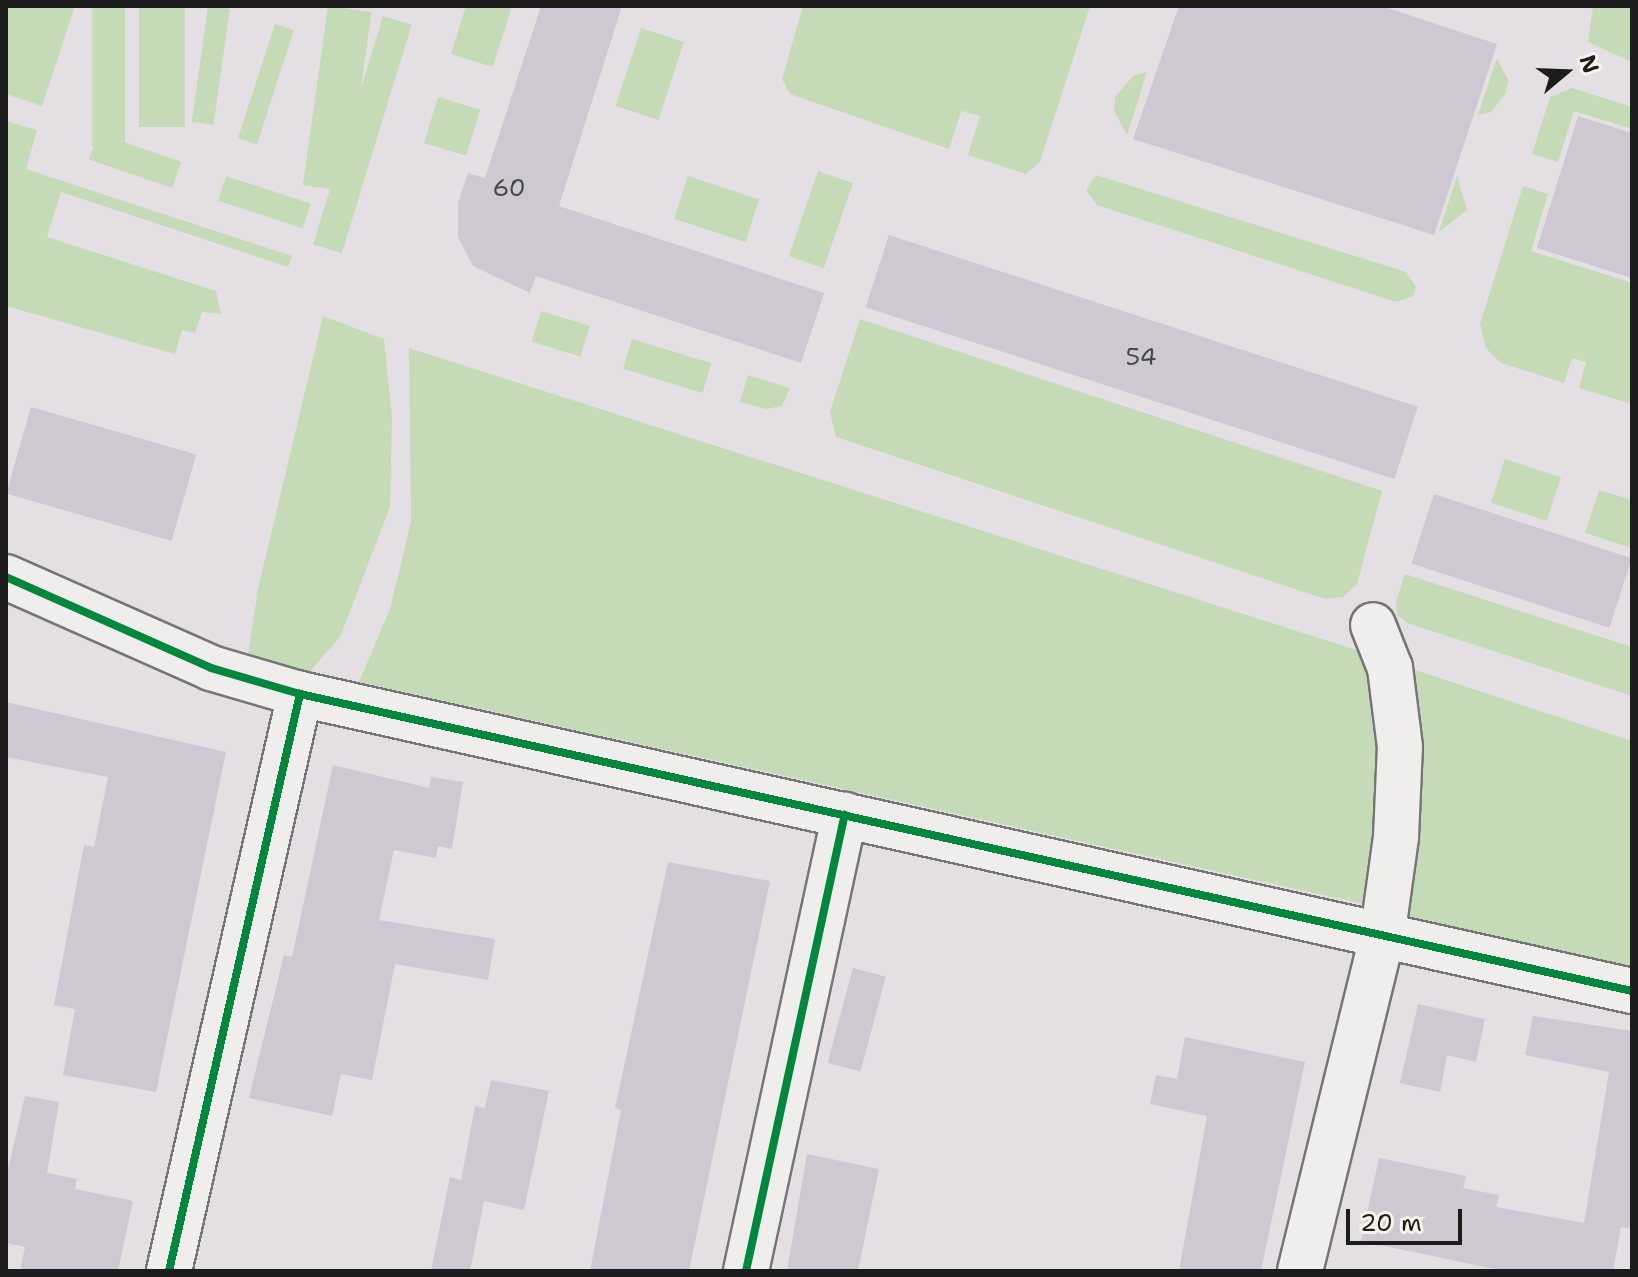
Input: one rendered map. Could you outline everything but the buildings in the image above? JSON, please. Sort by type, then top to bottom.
[{"type":"street","points":[[6,577],[211,668],[300,694],[1382,938],[1632,991]]},
{"type":"street","points":[[1300,1271],[1382,938],[1400,747],[1390,668],[1373,625]]},
{"type":"street","points":[[169,1271],[300,694]]},
{"type":"street","points":[[746,1271],[845,815]]},
{"type":"green space","points":[[6,6],[75,6],[42,106],[6,94]]},
{"type":"green space","points":[[92,6],[125,6],[125,146],[92,146]]},
{"type":"green space","points":[[139,6],[185,6],[185,127],[139,127]]},
{"type":"green space","points":[[208,6],[230,9],[214,125],[192,122]]},
{"type":"green space","points":[[328,6],[372,12],[346,191],[303,185]]},
{"type":"green space","points":[[466,6],[512,6],[493,67],[451,54]]},
{"type":"green space","points":[[803,6],[1090,6],[1040,162],[1026,174],[968,155],[980,116],[961,111],[949,149],[790,94],[782,79]]},
{"type":"green space","points":[[1593,6],[1632,6],[1632,62],[1588,42]]},
{"type":"green space","points":[[383,16],[412,25],[342,253],[313,245]]},
{"type":"green space","points":[[275,24],[294,30],[257,144],[238,138]]},
{"type":"green space","points":[[641,28],[684,42],[658,120],[616,106]]},
{"type":"green space","points":[[1497,58],[1508,80],[1506,93],[1491,112],[1478,115]]},
{"type":"green space","points":[[1147,72],[1127,135],[1114,111],[1115,97],[1133,76]]},
{"type":"green space","points":[[1572,88],[1632,107],[1632,129],[1574,111],[1558,162],[1532,154],[1550,97]]},
{"type":"green space","points":[[438,97],[480,110],[466,156],[424,143]]},
{"type":"green space","points":[[6,121],[37,130],[26,169],[292,256],[288,267],[61,192],[47,237],[216,291],[221,314],[202,312],[195,333],[182,330],[175,354],[6,306]]},
{"type":"green space","points":[[98,133],[181,162],[172,188],[89,159]]},
{"type":"green space","points":[[818,171],[853,183],[824,268],[789,256]]},
{"type":"green space","points":[[1096,175],[1406,272],[1416,287],[1413,296],[1396,302],[1097,205],[1086,190]]},
{"type":"green space","points":[[226,176],[311,204],[303,228],[218,201]]},
{"type":"green space","points":[[688,176],[759,199],[745,242],[674,219]]},
{"type":"green space","points":[[1457,176],[1467,210],[1439,232]]},
{"type":"green space","points":[[1523,186],[1548,194],[1531,251],[1632,283],[1632,404],[1579,388],[1586,362],[1572,358],[1564,383],[1501,363],[1486,348],[1480,324]]},
{"type":"green space","points":[[541,311],[590,326],[580,357],[532,342]]},
{"type":"green space","points":[[323,316],[384,339],[392,418],[390,507],[340,637],[306,676],[247,662],[258,589]]},
{"type":"green space","points":[[860,319],[1382,491],[1357,584],[1343,597],[1325,599],[836,437],[830,412]]},
{"type":"green space","points":[[632,339],[711,363],[702,393],[623,369]]},
{"type":"green space","points":[[409,348],[1369,654],[1383,753],[1373,906],[359,682],[390,609],[411,522]]},
{"type":"green space","points":[[748,375],[790,388],[782,406],[766,409],[740,402]]},
{"type":"green space","points":[[1505,459],[1561,477],[1547,521],[1491,503]]},
{"type":"green space","points":[[1599,490],[1632,500],[1632,548],[1585,533]]},
{"type":"green space","points":[[1405,574],[1632,647],[1632,696],[1407,623],[1397,615],[1396,602]]},
{"type":"green space","points":[[1415,670],[1632,741],[1632,970],[1420,924],[1402,909]]},
{"type":"cycle path","points":[[6,577],[211,668],[300,694],[1632,991]]},
{"type":"cycle path","points":[[169,1271],[300,694]]},
{"type":"cycle path","points":[[746,1271],[845,815]]}]
